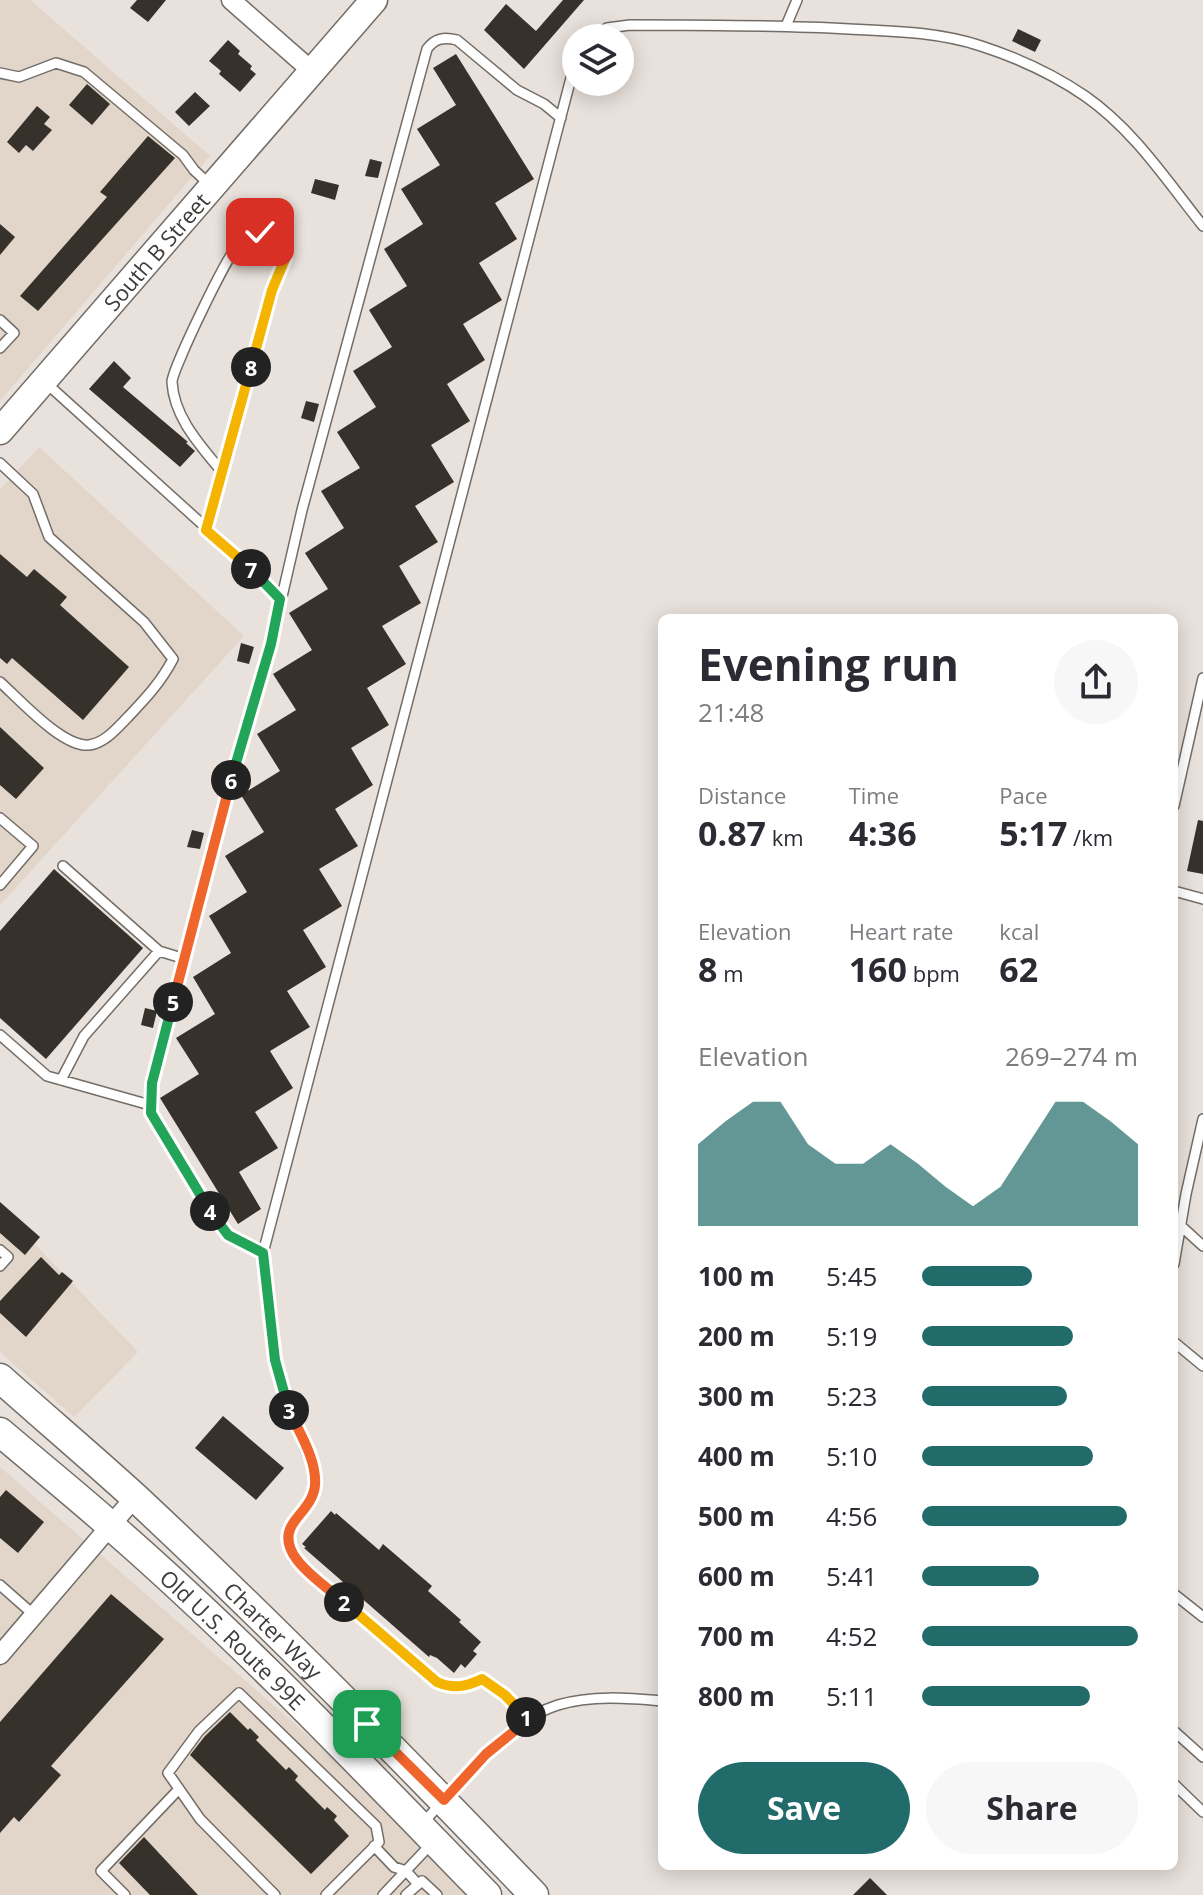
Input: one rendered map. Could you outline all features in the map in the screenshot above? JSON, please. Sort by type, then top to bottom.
[{"type":"main road","name":"Charter Way","points":[[0,1378],[135,1497],[444,1800],[534,1895]]},
{"type":"main road","name":"Old U.S. Route 99E","points":[[0,1432],[110,1525],[252,1658],[487,1895]]},
{"type":"main road","points":[[427,1833],[439,1861],[473,1895]]},
{"type":"street","points":[[231,0],[313,72]]},
{"type":"street","name":"South B Street","points":[[0,431],[374,0]]},
{"type":"street","points":[[0,1655],[135,1497]]},
{"type":"lane","points":[[786,26],[797,0]]},
{"type":"lane","points":[[634,25],[786,26],[893,31],[946,37],[980,45],[1035,66],[1086,96],[1122,127],[1203,226]]},
{"type":"lane","points":[[263,1253],[223,1231],[160,1131],[150,1105],[152,1083],[239,751],[271,644],[302,510],[427,49],[436,40],[457,40],[517,90],[544,104],[561,118]]},
{"type":"lane","points":[[0,73],[19,77],[56,63],[84,72],[183,155],[213,187]]},
{"type":"lane","points":[[528,1720],[505,1695],[482,1679],[462,1687],[437,1682],[294,1559],[288,1538],[290,1526],[313,1495],[314,1470],[287,1404],[275,1360],[263,1253],[567,96]]},
{"type":"lane","points":[[206,530],[222,472],[272,290],[285,259],[275,235],[260,232],[238,244],[195,326],[172,379],[179,412],[222,472]]},
{"type":"lane","points":[[0,320],[14,333],[0,348]]},
{"type":"lane","points":[[43,381],[254,571],[280,599]]},
{"type":"lane","points":[[0,463],[33,494],[49,537],[144,622],[173,659],[162,680],[112,733],[92,745],[63,738],[0,682]]},
{"type":"lane","points":[[1178,788],[1203,678]]},
{"type":"lane","points":[[0,818],[33,846],[0,885]]},
{"type":"lane","points":[[63,866],[159,951],[185,959]]},
{"type":"lane","points":[[1178,892],[1203,899]]},
{"type":"lane","points":[[61,1080],[77,1045],[159,951]]},
{"type":"lane","points":[[0,1035],[39,1071],[150,1105]]},
{"type":"lane","points":[[1178,1242],[1203,1119]]},
{"type":"lane","points":[[1181,1226],[1203,1246]]},
{"type":"lane","points":[[0,1250],[8,1257],[0,1266]]},
{"type":"lane","points":[[1178,1345],[1203,1366]]},
{"type":"lane","points":[[0,1585],[34,1615]]},
{"type":"lane","points":[[1178,1597],[1203,1617]]},
{"type":"lane","points":[[275,1895],[200,1819],[168,1773],[199,1731],[239,1693],[376,1826],[379,1842],[326,1895]]},
{"type":"lane","points":[[383,1895],[406,1871],[444,1800],[486,1754],[528,1720],[553,1706],[572,1701],[617,1698],[658,1701]]},
{"type":"lane","points":[[1178,1735],[1203,1757]]},
{"type":"lane","points":[[1178,1788],[1203,1812]]},
{"type":"lane","points":[[125,1895],[101,1871],[179,1789]]},
{"type":"lane","points":[[374,1846],[394,1867],[406,1871],[418,1884]]},
{"type":"lane","points":[[406,1895],[422,1881],[437,1895]]},
{"type":"shaded area","points":[[0,0],[30,0],[210,156],[0,401]]},
{"type":"shaded area","points":[[39,447],[244,636],[0,905],[0,490]]},
{"type":"shaded area","points":[[0,1208],[138,1352],[74,1417],[0,1352]]},
{"type":"shaded area","points":[[0,1467],[404,1819],[475,1895],[0,1895]]},
{"type":"building","points":[[137,0],[166,0],[148,22],[130,8]]},
{"type":"building","points":[[563,0],[584,0],[524,69],[484,30],[506,4],[536,31]]},
{"type":"building","points":[[1018,29],[1041,40],[1035,52],[1012,41]]},
{"type":"building","points":[[228,40],[256,74],[240,92],[209,61]]},
{"type":"building","points":[[456,54],[534,179],[495,203],[517,239],[479,263],[502,300],[463,324],[485,360],[447,384],[470,421],[431,445],[454,482],[415,506],[438,542],[399,566],[421,603],[382,626],[406,664],[367,688],[389,725],[351,748],[373,785],[335,809],[358,846],[319,869],[342,906],[303,930],[326,967],[287,991],[310,1027],[270,1051],[293,1088],[255,1112],[278,1148],[239,1172],[261,1209],[238,1224],[160,1098],[199,1074],[176,1038],[215,1014],[193,977],[231,953],[209,916],[247,892],[225,856],[264,832],[241,795],[280,771],[257,734],[296,710],[273,674],[312,650],[289,613],[328,589],[305,553],[344,528],[321,491],[360,468],[337,432],[376,407],[353,371],[392,347],[369,310],[407,286],[384,249],[423,224],[401,189],[440,165],[417,129],[456,105],[433,68]]},
{"type":"building","points":[[87,84],[110,104],[92,125],[69,105]]},
{"type":"building","points":[[195,92],[210,106],[189,126],[175,112]]},
{"type":"building","points":[[37,106],[50,117],[44,124],[52,130],[33,151],[26,145],[19,153],[7,142]]},
{"type":"building","points":[[148,136],[175,158],[38,311],[20,296],[107,197],[100,192]]},
{"type":"building","points":[[370,159],[382,162],[378,178],[365,176]]},
{"type":"building","points":[[315,179],[339,185],[335,200],[311,193]]},
{"type":"building","points":[[0,224],[15,237],[0,255]]},
{"type":"building","points":[[114,361],[131,378],[123,387],[195,451],[180,467],[89,389]]},
{"type":"building","points":[[306,401],[319,404],[314,422],[301,418]]},
{"type":"building","points":[[0,554],[27,577],[34,569],[67,597],[60,605],[129,667],[83,720],[12,658],[7,664],[0,658]]},
{"type":"building","points":[[241,643],[254,647],[249,664],[237,661]]},
{"type":"building","points":[[0,727],[44,768],[16,799],[0,785]]},
{"type":"building","points":[[1198,820],[1203,821],[1203,874],[1187,871]]},
{"type":"building","points":[[192,830],[204,833],[200,849],[187,847]]},
{"type":"building","points":[[54,869],[143,948],[46,1059],[0,1018],[0,931]]},
{"type":"building","points":[[145,1008],[157,1011],[153,1028],[141,1025]]},
{"type":"building","points":[[0,1202],[40,1237],[25,1255],[0,1233]]},
{"type":"building","points":[[41,1257],[59,1275],[62,1272],[73,1281],[26,1337],[0,1313],[0,1301]]},
{"type":"building","points":[[223,1416],[284,1468],[256,1500],[195,1448]]},
{"type":"building","points":[[6,1490],[44,1522],[18,1553],[0,1538],[0,1497]]},
{"type":"building","points":[[331,1511],[379,1550],[383,1544],[432,1586],[428,1591],[481,1642],[473,1651],[477,1654],[465,1668],[461,1664],[454,1673],[437,1658],[429,1657],[304,1548],[302,1544]]},
{"type":"building","points":[[111,1594],[164,1639],[51,1766],[61,1775],[19,1822],[14,1817],[0,1833],[0,1722]]},
{"type":"building","points":[[230,1712],[259,1737],[256,1740],[286,1770],[289,1767],[298,1776],[295,1780],[325,1810],[327,1807],[337,1816],[334,1820],[349,1836],[311,1874],[190,1755]]},
{"type":"building","points":[[144,1837],[198,1895],[150,1895],[119,1863]]},
{"type":"building","points":[[870,1878],[887,1895],[853,1895]]},
{"type":"route","points":[[260,232],[275,235],[285,259],[272,290],[206,530],[254,571],[280,599],[271,644],[239,751],[152,1083],[150,1105],[160,1131],[223,1231],[263,1253],[275,1360],[287,1404],[314,1470],[313,1495],[290,1526],[289,1547],[294,1559],[437,1682],[462,1687],[482,1679],[505,1695],[528,1720],[486,1754],[444,1800],[367,1724]]}]
